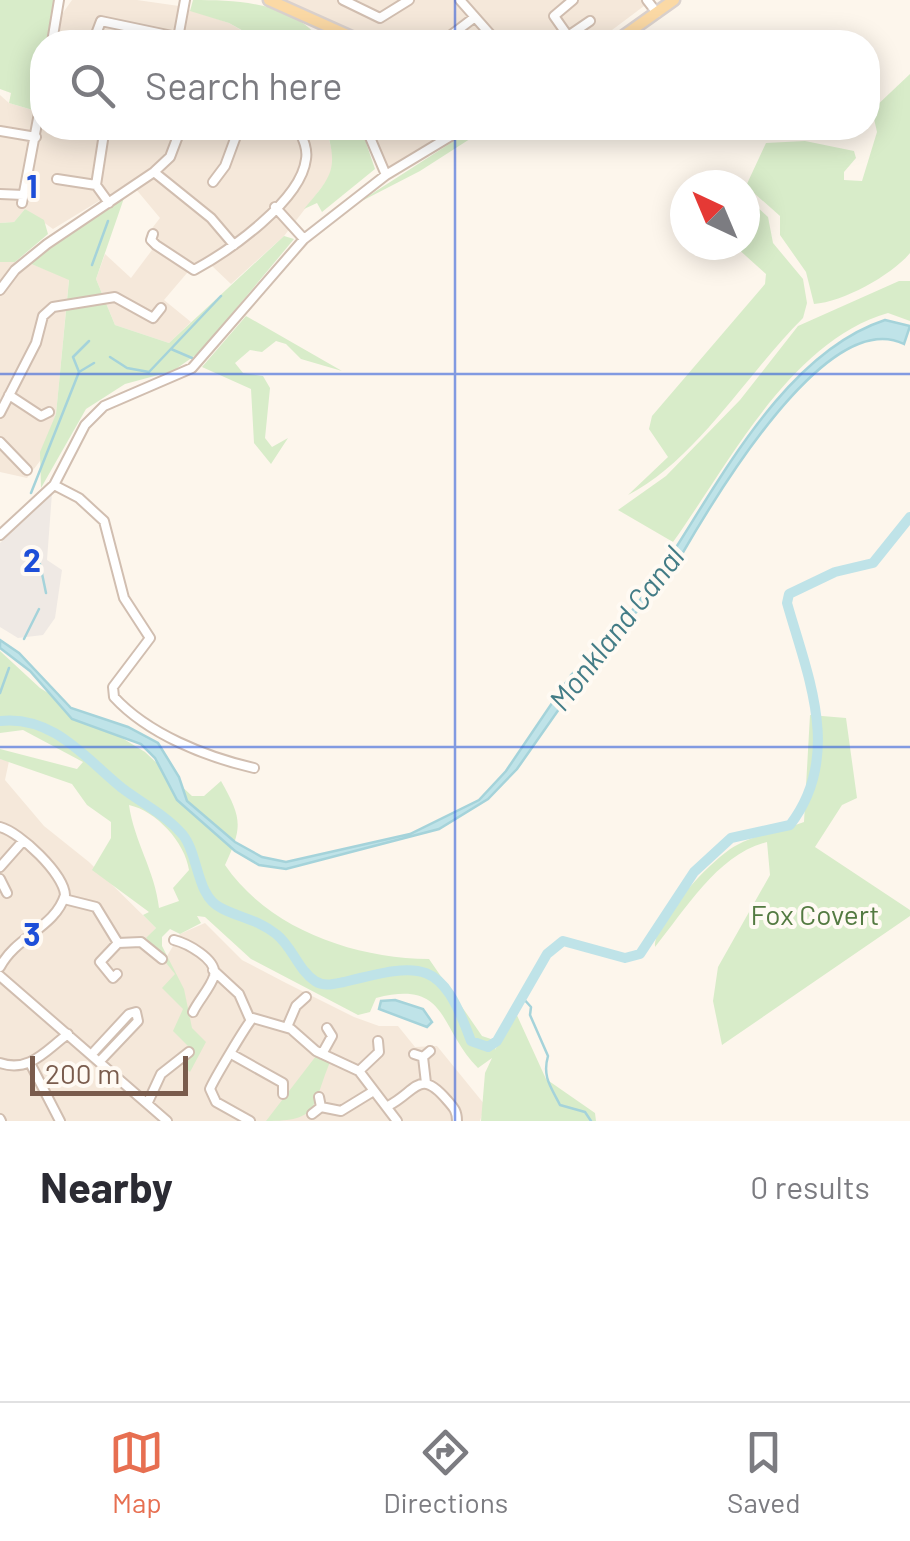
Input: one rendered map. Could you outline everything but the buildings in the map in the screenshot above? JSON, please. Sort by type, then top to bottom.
[{"type":"main road","points":[[270,0],[336,30]]},
{"type":"main road","points":[[633,30],[674,0]]},
{"type":"street","points":[[54,30],[59,0]]},
{"type":"street","points":[[179,30],[185,0]]},
{"type":"street","points":[[348,1],[384,18],[409,0]]},
{"type":"street","points":[[460,0],[487,30]]},
{"type":"street","points":[[562,30],[554,21],[561,4],[573,0]]},
{"type":"street","points":[[647,0],[656,13]]},
{"type":"street","points":[[459,30],[476,18]]},
{"type":"street","points":[[97,30],[101,20],[142,30]]},
{"type":"street","points":[[577,30],[590,21]]},
{"type":"street","points":[[0,131],[30,136]]},
{"type":"street","points":[[0,194],[23,199],[35,140]]},
{"type":"street","points":[[103,140],[96,185],[109,203]]},
{"type":"street","points":[[0,290],[15,270],[154,172],[170,157],[176,140]]},
{"type":"street","points":[[213,182],[226,166],[236,140]]},
{"type":"street","points":[[153,234],[151,240],[156,245],[194,270],[234,245],[276,207],[306,163],[301,140]]},
{"type":"street","points":[[371,140],[386,175]]},
{"type":"street","points":[[0,535],[54,485],[91,418],[119,397],[192,368],[304,239],[386,175],[444,140]]},
{"type":"street","points":[[154,172],[211,218],[234,245]]},
{"type":"street","points":[[57,179],[96,185]]},
{"type":"street","points":[[276,207],[304,239]]},
{"type":"street","points":[[0,413],[36,343],[43,316],[53,307],[115,297],[154,318],[161,308]]},
{"type":"street","points":[[9,395],[39,415],[49,412]]},
{"type":"street","points":[[0,442],[28,470]]},
{"type":"street","points":[[54,485],[79,498],[104,521],[124,598],[150,638],[114,687],[114,697],[126,710],[212,758],[254,768]]},
{"type":"street","points":[[0,827],[15,832],[60,875],[64,899],[52,918],[12,946],[0,967]]},
{"type":"street","points":[[0,866],[23,841]]},
{"type":"street","points":[[0,879],[7,893]]},
{"type":"street","points":[[64,899],[96,907],[118,943]]},
{"type":"street","points":[[174,940],[193,948],[238,994],[250,1020]]},
{"type":"street","points":[[118,974],[113,978],[100,962],[118,943],[141,942],[162,960]]},
{"type":"street","points":[[192,1012],[213,970]]},
{"type":"street","points":[[0,976],[167,1121]]},
{"type":"street","points":[[188,992],[199,998]]},
{"type":"street","points":[[286,1027],[296,1006],[306,998]]},
{"type":"street","points":[[91,1055],[129,1014],[136,1012],[138,1021],[100,1062]]},
{"type":"street","points":[[250,1020],[286,1027],[322,1054],[359,1071],[397,1121]]},
{"type":"street","points":[[250,1020],[210,1089],[214,1100],[233,1118],[250,1121]]},
{"type":"street","points":[[322,1054],[332,1036],[327,1028]]},
{"type":"street","points":[[0,1063],[15,1067],[30,1063],[68,1034]]},
{"type":"street","points":[[378,1041],[379,1052]]},
{"type":"street","points":[[148,1102],[160,1074],[188,1052]]},
{"type":"street","points":[[359,1071],[379,1052]]},
{"type":"street","points":[[379,1052],[390,1056]]},
{"type":"street","points":[[422,1054],[426,1083]]},
{"type":"street","points":[[232,1055],[283,1083]]},
{"type":"street","points":[[30,1063],[60,1121]]},
{"type":"street","points":[[283,1083],[292,1078]]},
{"type":"street","points":[[283,1083],[283,1094]]},
{"type":"street","points":[[388,1106],[416,1084],[426,1083],[435,1085],[456,1110],[457,1121]]},
{"type":"street","points":[[312,1114],[321,1107],[342,1111],[372,1092]]},
{"type":"street","points":[[319,1096],[321,1107]]},
{"type":"shaded area","points":[[72,0],[137,0],[179,6],[241,30],[58,30],[60,17]]},
{"type":"shaded area","points":[[283,0],[652,0],[612,30],[342,30]]},
{"type":"shaded area","points":[[0,95],[9,103],[30,109],[30,140],[329,140],[335,163],[332,174],[284,236],[231,284],[212,266],[187,273],[164,300],[191,322],[169,343],[115,325],[96,279],[105,254],[131,278],[152,250],[146,236],[160,218],[130,182],[53,229],[25,209],[14,222],[0,223]]},
{"type":"shaded area","points":[[374,140],[435,140],[391,168],[385,165]]},
{"type":"shaded area","points":[[0,262],[15,262],[21,269],[29,263],[69,279],[56,414],[40,461],[27,478],[0,472]]},
{"type":"shaded area","points":[[52,493],[47,560],[62,570],[55,618],[43,635],[18,638],[0,627],[0,543]]},
{"type":"shaded area","points":[[0,759],[9,761],[5,780],[44,826],[89,862],[156,928],[146,939],[166,958],[180,934],[205,923],[242,960],[354,1017],[379,1026],[398,1026],[415,1047],[437,1046],[485,1105],[480,1121],[0,1121]]},
{"type":"green space","points":[[0,0],[55,0],[50,30],[30,30],[30,109],[9,103],[11,93],[0,89]]},
{"type":"green space","points":[[193,0],[246,3],[280,11],[311,30],[242,30],[190,11]]},
{"type":"green space","points":[[910,74],[910,253],[866,286],[814,304],[806,272],[780,235],[780,216],[760,198],[760,170],[753,170],[766,143],[805,141],[854,151],[856,158],[844,172],[844,180],[862,181],[875,140],[880,140],[880,102]]},
{"type":"green space","points":[[329,140],[365,140],[375,169],[322,212],[317,203],[304,209],[330,172]]},
{"type":"green space","points":[[455,140],[468,140],[420,171],[356,204]]},
{"type":"green space","points":[[124,198],[96,279],[115,325],[169,343],[284,236],[294,239],[200,352],[173,371],[125,384],[86,409],[41,488],[40,452],[56,414],[69,280],[29,263]]},
{"type":"green space","points":[[25,209],[44,220],[48,234],[15,262],[0,262],[0,223],[14,222]]},
{"type":"green space","points":[[760,210],[768,217],[773,243],[803,279],[807,303],[803,318],[699,438],[653,480],[628,495],[668,457],[649,429],[652,416],[765,284],[766,274],[750,260],[760,260]]},
{"type":"green space","points":[[899,281],[910,281],[910,321],[888,313],[853,328],[792,377],[740,443],[673,542],[618,510],[666,476],[740,400],[798,326]]},
{"type":"green space","points":[[246,316],[342,371],[301,359],[286,344],[276,341],[262,352],[250,350],[235,363],[243,373],[263,376],[270,388],[265,438],[272,447],[288,438],[271,464],[254,443],[251,389],[202,367]]},
{"type":"green space","points":[[0,651],[40,688],[145,752],[192,796],[204,796],[221,781],[238,823],[225,865],[265,907],[315,936],[343,946],[429,959],[482,1036],[497,1041],[495,1050],[515,1011],[546,1079],[595,1113],[596,1121],[481,1121],[485,1073],[492,1058],[478,1068],[430,1001],[400,994],[376,998],[370,1012],[358,1015],[251,959],[205,917],[197,916],[201,923],[180,934],[170,929],[162,937],[162,946],[184,989],[192,1028],[206,1042],[190,1072],[185,1067],[193,1051],[173,1031],[183,1009],[162,988],[175,974],[146,938],[156,928],[143,915],[149,912],[92,870],[111,838],[111,822],[87,805],[72,784],[0,759],[0,749],[77,769],[83,762],[23,730],[0,733]],"holes":[[[129,805],[159,821],[175,839],[189,870],[173,888],[179,901],[159,908]]]},
{"type":"green space","name":"Fox Covert","points":[[810,715],[846,718],[857,798],[842,805],[815,847],[910,910],[910,916],[722,1045],[713,1001],[718,967],[770,875],[767,842],[749,848],[718,870],[655,947],[657,936],[674,906],[727,852],[753,838],[804,822]]},
{"type":"green space","points":[[316,1056],[330,1062],[311,1109],[296,1118],[266,1121]]},
{"type":"water","points":[[885,320],[910,326],[904,344],[874,340],[841,353],[808,379],[746,453],[682,554],[675,549],[739,450],[790,385],[851,335]]},
{"type":"water","points":[[673,555],[679,558],[669,575],[592,662],[517,769],[488,799],[439,829],[286,869],[259,865],[235,851],[177,800],[155,758],[141,744],[72,719],[30,671],[0,648],[0,640],[19,653],[71,708],[128,727],[158,743],[179,777],[187,801],[235,842],[262,857],[286,862],[410,834],[479,800],[506,771],[571,675],[620,627]]},
{"type":"water","points":[[395,1000],[423,1009],[432,1022],[427,1027],[379,1009],[381,1001]]},
{"type":"waterway","points":[[92,265],[108,221]]},
{"type":"waterway","points":[[110,357],[127,368],[149,372],[221,296]]},
{"type":"waterway","points":[[31,493],[79,372],[73,357],[89,341]]},
{"type":"waterway","points":[[171,349],[192,358]]},
{"type":"waterway","points":[[79,372],[94,363]]},
{"type":"waterway","points":[[0,721],[19,721],[52,732],[169,821],[188,843],[202,885],[213,902],[276,934],[315,981],[329,985],[393,971],[426,973],[450,994],[471,1041],[488,1047],[497,1041],[547,954],[563,941],[625,958],[640,954],[694,872],[731,838],[790,825],[806,799],[815,772],[818,744],[811,688],[787,603],[789,594],[835,572],[873,563],[910,517]]},
{"type":"waterway","points":[[40,564],[46,593]]},
{"type":"waterway","points":[[24,639],[39,609]]},
{"type":"waterway","points":[[0,693],[9,668]]},
{"type":"waterway","points":[[522,997],[531,1007],[530,1015],[548,1056],[548,1082],[560,1105],[585,1112],[591,1121]]},
{"type":"water label","name":"Monkland Canal","points":[[617,629]]}]
